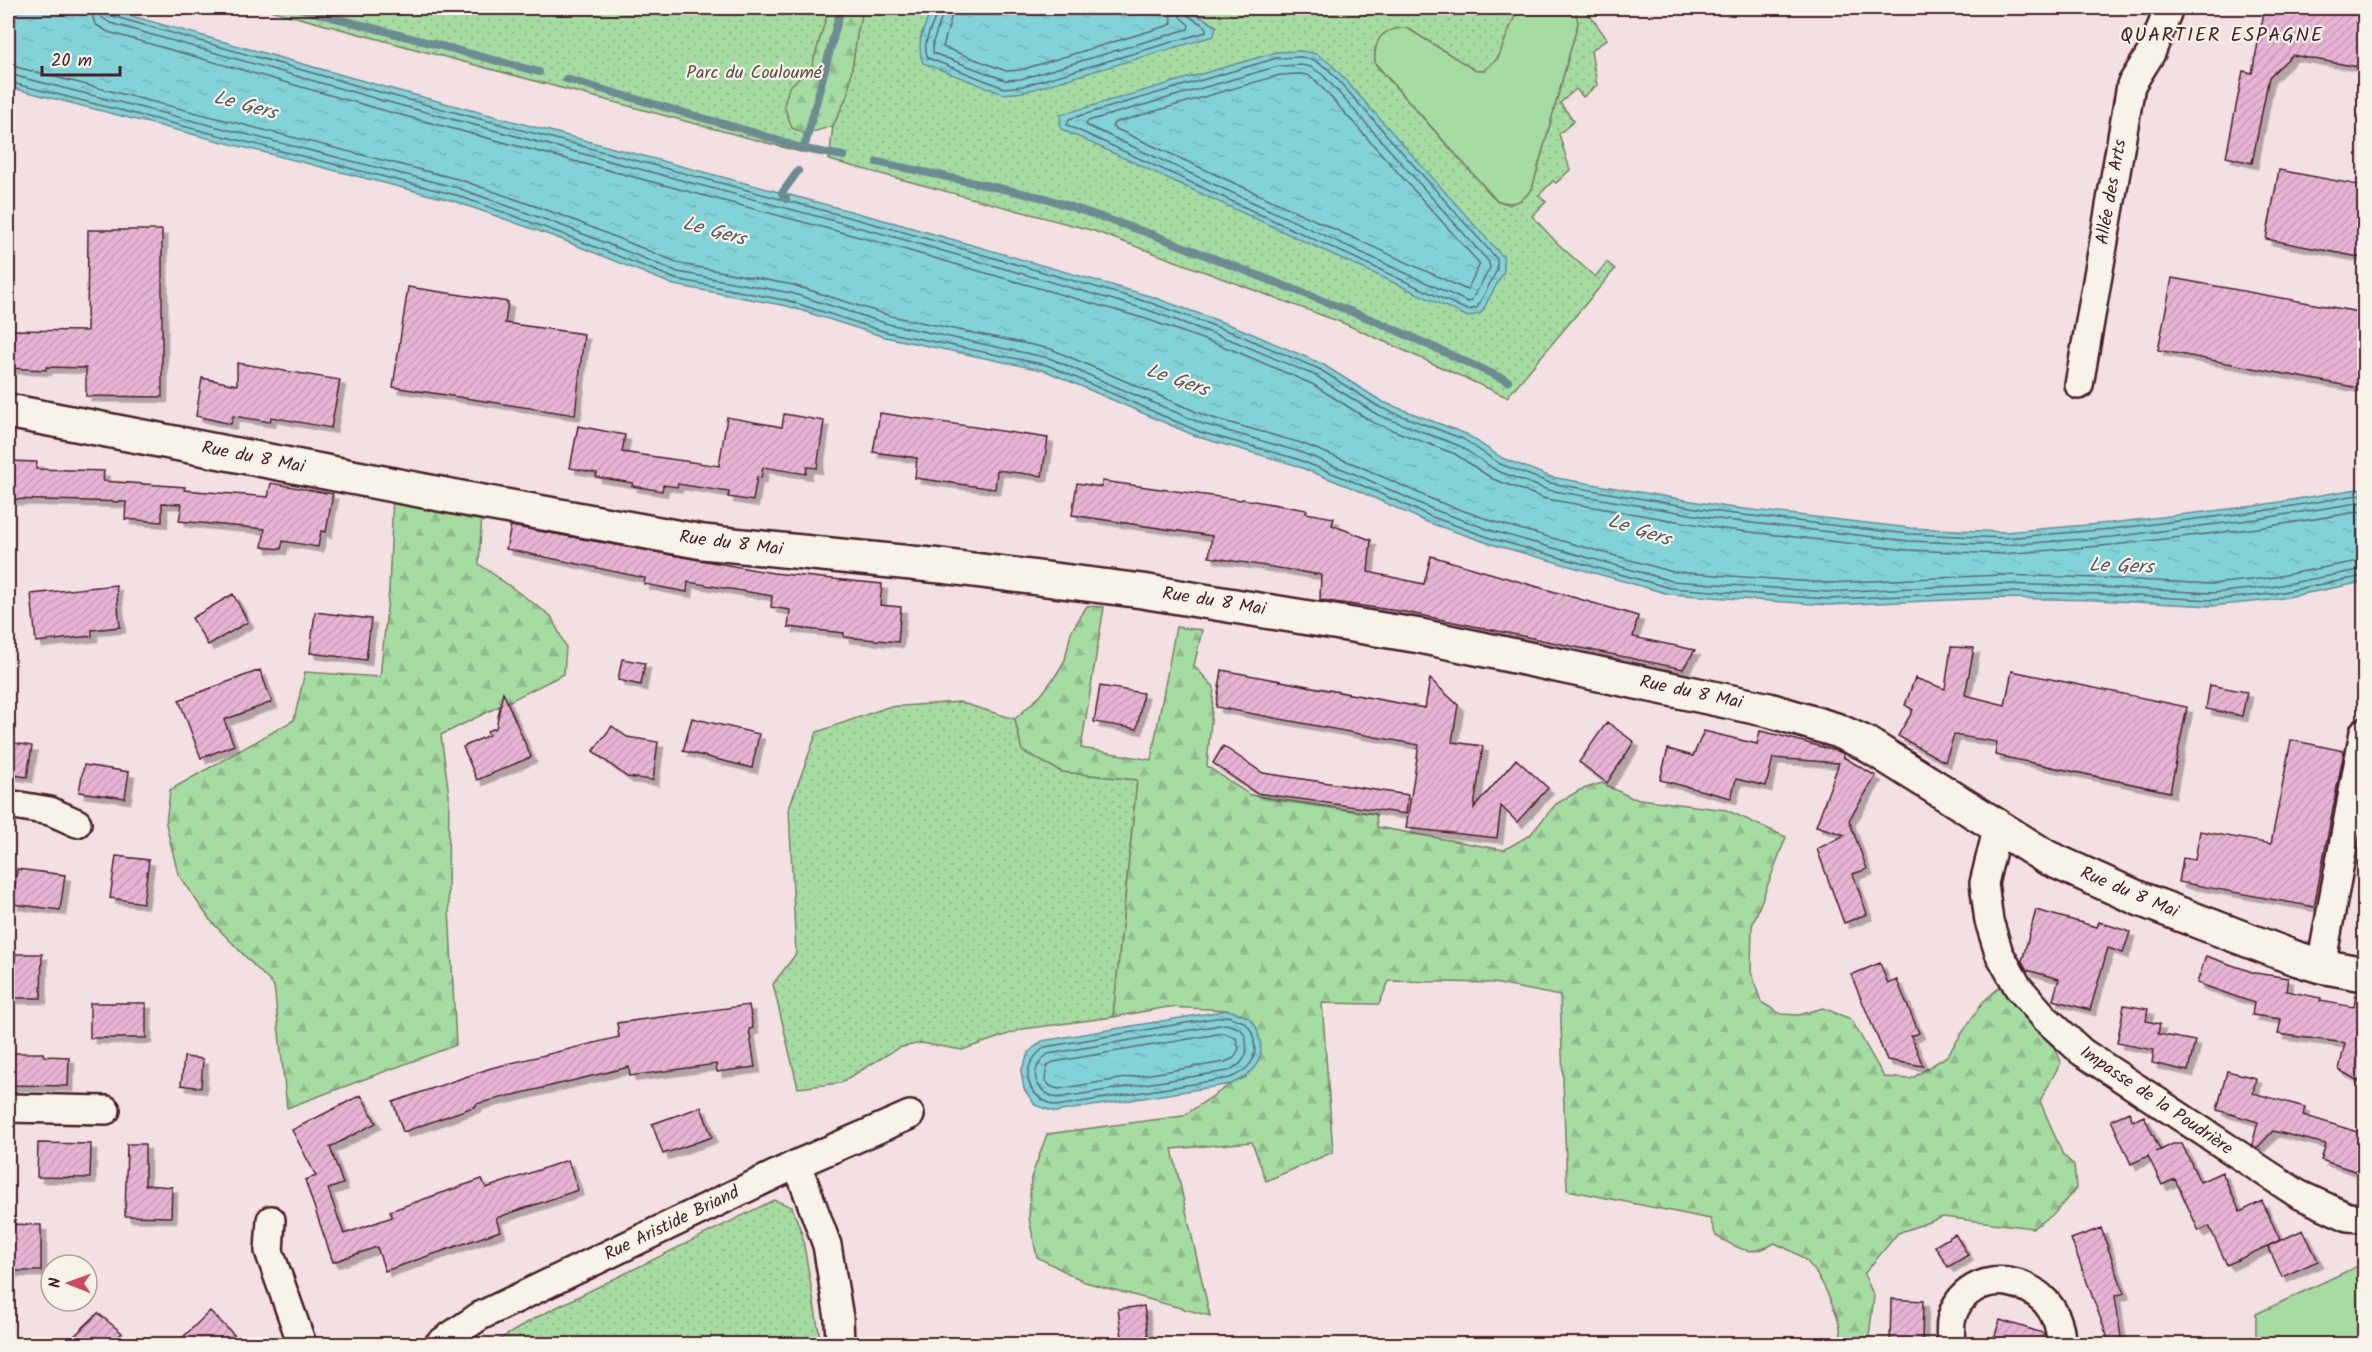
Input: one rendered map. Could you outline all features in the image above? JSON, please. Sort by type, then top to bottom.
[{"type":"street","name":"Allée des Arts","points":[[2079,385],[2131,85],[2151,53],[2169,8]]},
{"type":"street","name":"Rue du 8 Mai","points":[[8,411],[703,542],[941,566],[1142,591],[1316,618],[1483,648],[1761,708],[1836,730],[1865,743],[2046,857],[2140,899],[2321,966],[2364,974]]},
{"type":"street","points":[[2321,966],[2364,732]]},
{"type":"street","points":[[8,804],[50,811],[78,823]]},
{"type":"street","name":"Impasse de la Poudrière","points":[[1998,826],[1984,883],[1989,921],[1999,953],[2018,987],[2046,1019],[2082,1052],[2289,1188],[2348,1217],[2364,1218]]},
{"type":"street","points":[[8,1108],[106,1110]]},
{"type":"street","name":"Rue Aristide Briand","points":[[439,1344],[480,1316],[797,1164],[910,1115]]},
{"type":"street","points":[[797,1164],[826,1245],[839,1317],[840,1344]]},
{"type":"street","points":[[271,1220],[269,1251],[302,1344]]},
{"type":"street","points":[[1950,1344],[1952,1320],[1960,1302],[1974,1289],[1992,1282],[2008,1282],[2025,1286],[2043,1298],[2054,1313],[2061,1344]]},
{"type":"green space","name":"Parc du Couloumé","points":[[262,8],[838,8],[801,152]]},
{"type":"green space","points":[[829,8],[864,8],[858,29],[848,94],[833,126],[806,134],[792,128],[784,106],[789,87],[811,69]]},
{"type":"green space","points":[[864,8],[932,8],[920,39],[1216,26],[1187,8],[1518,8],[1498,58],[1484,71],[1476,71],[1407,28],[1375,48],[1375,64],[1496,200],[1510,205],[1532,189],[1578,23],[1575,8],[1592,8],[1587,11],[1607,39],[1591,51],[1597,85],[1583,97],[1576,89],[1560,103],[1574,121],[1559,134],[1570,170],[1556,183],[1553,181],[1539,195],[1546,202],[1532,216],[1557,243],[1595,277],[1607,262],[1615,269],[1507,397],[1343,323],[1094,231],[829,160],[833,126],[848,94],[858,29]]},
{"type":"green space","points":[[1518,8],[1575,8],[1578,23],[1532,189],[1520,200],[1507,203],[1496,200],[1375,63],[1375,55],[1381,36],[1391,30],[1407,28],[1476,71],[1484,71],[1498,58]]},
{"type":"green space","points":[[393,496],[482,511],[479,564],[551,616],[566,647],[564,674],[441,735],[449,795],[448,889],[456,1045],[287,1108],[274,986],[210,920],[178,874],[166,824],[170,790],[294,720],[305,672],[380,677],[389,589]]},
{"type":"green space","points":[[1087,606],[1104,607],[1081,748],[1151,760],[1176,627],[1202,630],[1194,666],[1214,687],[1207,766],[1250,795],[1376,814],[1377,827],[1504,850],[1530,835],[1556,804],[1580,790],[1602,783],[1632,798],[1726,810],[1786,837],[1752,926],[1751,971],[1761,1002],[1781,1014],[1799,1015],[1823,1008],[1851,1019],[1884,1077],[1911,1079],[1947,1056],[1982,1003],[2003,984],[2050,1035],[2061,1062],[2040,1101],[2063,1155],[2074,1165],[2076,1188],[2054,1214],[2033,1228],[1943,1217],[1898,1233],[1864,1274],[1874,1296],[1868,1344],[1841,1344],[1839,1324],[1824,1287],[1811,1266],[1794,1252],[1775,1243],[1758,1250],[1745,1250],[1716,1236],[1710,1219],[1567,1190],[1560,996],[1494,983],[1389,981],[1379,1004],[1322,1003],[1333,1152],[1266,1181],[1252,1142],[1172,1149],[1210,1316],[1085,1282],[1037,1257],[1029,1218],[1031,1178],[1047,1134],[1183,1116],[1231,1084],[1246,1077],[1228,1010],[1168,1007],[1113,1017],[1137,780],[1062,772],[1022,751],[1015,719],[1041,695],[1056,675],[1065,660],[1071,632]]},
{"type":"green space","points":[[959,702],[1015,719],[1023,751],[1062,772],[1137,780],[1113,1017],[1023,1029],[962,1050],[921,1043],[898,1048],[840,1083],[798,1088],[773,984],[796,954],[789,808],[817,732],[888,707]]},
{"type":"green space","points":[[774,1200],[792,1207],[802,1234],[821,1344],[492,1344],[535,1318]]},
{"type":"green space","points":[[2364,1263],[2364,1344],[2256,1344],[2256,1314]]},
{"type":"water","name":"Le Gers","points":[[8,8],[103,8],[392,89],[895,223],[1153,297],[1241,329],[1322,364],[1383,402],[1466,434],[1502,458],[1551,477],[1727,507],[1910,528],[2004,532],[2111,523],[2255,506],[2364,488],[2364,582],[2272,600],[2212,606],[2001,598],[1828,605],[1669,594],[1491,544],[1427,522],[1292,464],[1198,437],[1046,371],[885,337],[787,306],[674,285],[558,238],[454,201],[8,87]]},
{"type":"water","points":[[932,8],[1187,8],[1216,26],[1214,36],[1024,92],[1003,94],[923,63],[920,42]]},
{"type":"water","points":[[1301,51],[1317,54],[1332,65],[1503,257],[1504,271],[1481,313],[1468,317],[1061,129],[1060,115],[1277,52]]},
{"type":"water","points":[[1228,1010],[1252,1021],[1258,1032],[1261,1049],[1258,1062],[1250,1072],[1231,1084],[1055,1112],[1035,1105],[1024,1089],[1021,1071],[1029,1052],[1042,1041]]},
{"type":"building","points":[[2265,8],[2364,8],[2364,68],[2292,55],[2269,77],[2252,163],[2226,157],[2243,71],[2252,73]]},
{"type":"building","points":[[2279,170],[2364,186],[2364,258],[2266,239]]},
{"type":"building","points":[[88,230],[162,230],[162,397],[86,396],[86,368],[46,367],[46,370],[8,368],[8,330],[87,331]]},
{"type":"building","points":[[2172,278],[2364,313],[2364,389],[2158,350]]},
{"type":"building","points":[[408,287],[508,302],[505,323],[584,334],[575,415],[393,387]]},
{"type":"building","points":[[237,363],[340,380],[331,428],[271,417],[270,422],[233,416],[231,424],[196,416],[202,378],[237,385]]},
{"type":"building","points":[[880,413],[1048,438],[1042,476],[997,470],[995,489],[915,478],[917,458],[873,452]]},
{"type":"building","points":[[784,414],[824,421],[817,468],[807,467],[806,474],[763,467],[761,478],[757,477],[753,501],[728,497],[729,492],[678,484],[677,487],[663,485],[662,491],[632,486],[633,483],[596,477],[597,473],[570,468],[578,426],[625,435],[622,452],[719,466],[727,417],[782,427]]},
{"type":"building","points":[[8,461],[37,462],[36,469],[104,471],[103,481],[185,487],[184,490],[268,497],[271,483],[333,494],[326,532],[321,531],[318,547],[283,541],[281,549],[262,547],[265,529],[179,521],[182,504],[162,503],[162,522],[125,519],[126,502],[8,499]]},
{"type":"building","points":[[1102,481],[1307,510],[1306,513],[1334,518],[1332,525],[1371,540],[1368,572],[1424,584],[1431,556],[1638,616],[1633,637],[1695,650],[1683,669],[1405,612],[1320,600],[1321,575],[1209,557],[1212,536],[1072,515],[1077,483],[1102,487]]},
{"type":"building","points":[[511,526],[773,573],[882,584],[880,605],[901,607],[898,642],[844,637],[844,633],[788,627],[790,610],[771,607],[772,596],[688,582],[687,592],[644,584],[645,578],[506,549]]},
{"type":"building","points":[[116,585],[120,627],[92,630],[92,636],[36,642],[31,594]]},
{"type":"building","points":[[233,594],[248,622],[208,645],[192,618]]},
{"type":"building","points":[[315,612],[371,619],[366,660],[310,653]]},
{"type":"building","points":[[1951,647],[1974,648],[1965,695],[2005,705],[2012,671],[2187,707],[2170,792],[1995,755],[1997,742],[1954,735],[1945,762],[1898,736],[1913,710],[1905,705],[1915,678],[1945,689]]},
{"type":"building","points":[[622,659],[645,663],[641,685],[618,680]]},
{"type":"building","points":[[260,670],[272,702],[224,720],[234,745],[201,758],[179,700]]},
{"type":"building","points":[[1222,670],[1425,708],[1430,679],[1458,705],[1452,742],[1483,746],[1474,808],[1516,759],[1548,788],[1517,822],[1501,806],[1497,838],[1406,828],[1419,745],[1216,707]]},
{"type":"building","points":[[2210,685],[2247,692],[2242,716],[2206,709]]},
{"type":"building","points":[[1100,686],[1143,693],[1137,729],[1094,722]]},
{"type":"building","points":[[503,692],[531,757],[477,780],[463,747],[489,735],[487,731],[496,728]]},
{"type":"building","points":[[692,718],[759,734],[752,768],[683,751]]},
{"type":"building","points":[[1607,722],[1634,742],[1607,783],[1579,762]]},
{"type":"building","points":[[612,726],[627,737],[658,742],[653,780],[627,777],[593,751]]},
{"type":"building","points":[[1704,731],[1757,744],[1760,731],[1778,735],[1840,752],[1843,757],[1876,776],[1849,820],[1867,869],[1853,874],[1867,914],[1844,923],[1817,849],[1845,835],[1816,826],[1839,763],[1773,758],[1766,786],[1736,779],[1731,798],[1660,780],[1668,749],[1693,756]]},
{"type":"building","points":[[2291,740],[2344,751],[2314,907],[2179,882],[2183,858],[2195,860],[2200,831],[2271,844]]},
{"type":"building","points":[[8,742],[32,746],[27,777],[8,774]]},
{"type":"building","points":[[1223,746],[1263,773],[1408,795],[1406,814],[1256,793],[1213,763]]},
{"type":"building","points":[[84,765],[129,772],[125,798],[79,792]]},
{"type":"building","points":[[116,856],[149,860],[143,903],[110,898]]},
{"type":"building","points":[[17,869],[65,875],[60,910],[13,904]]},
{"type":"building","points":[[2036,910],[2097,927],[2099,922],[2130,932],[2123,953],[2108,948],[2090,1010],[2053,1000],[2059,979],[2027,970],[2022,961]]},
{"type":"building","points":[[12,954],[42,954],[41,998],[12,998]]},
{"type":"building","points":[[2206,956],[2255,973],[2288,978],[2286,991],[2321,998],[2320,1001],[2354,1007],[2356,995],[2364,996],[2364,1084],[2339,1070],[2345,1043],[2278,1034],[2281,1019],[2252,1015],[2254,1003],[2197,983]]},
{"type":"building","points":[[1880,963],[1888,984],[1897,980],[1919,1033],[1911,1036],[1923,1066],[1887,1060],[1851,975]]},
{"type":"building","points":[[90,1003],[146,1003],[146,1038],[90,1038]]},
{"type":"building","points":[[749,1005],[753,1028],[749,1029],[755,1067],[717,1072],[716,1064],[630,1076],[629,1067],[476,1104],[476,1106],[403,1132],[393,1102],[491,1068],[619,1037],[617,1023]]},
{"type":"building","points":[[2124,1005],[2148,1009],[2146,1021],[2160,1024],[2158,1034],[2195,1041],[2188,1071],[2152,1063],[2154,1050],[2117,1043]]},
{"type":"building","points":[[11,1053],[43,1053],[44,1056],[69,1057],[68,1086],[10,1085]]},
{"type":"building","points":[[184,1057],[203,1059],[201,1088],[181,1085]]},
{"type":"building","points":[[2227,1071],[2256,1078],[2253,1093],[2305,1107],[2303,1115],[2364,1134],[2364,1174],[2321,1160],[2326,1144],[2273,1131],[2257,1148],[2252,1145],[2258,1122],[2217,1110]]},
{"type":"building","points":[[361,1095],[376,1123],[330,1147],[343,1184],[328,1189],[344,1234],[392,1217],[390,1211],[482,1179],[486,1188],[568,1160],[578,1190],[496,1218],[500,1231],[385,1271],[377,1247],[333,1262],[305,1180],[316,1176],[292,1130]]},
{"type":"building","points":[[701,1107],[712,1137],[663,1154],[652,1124]]},
{"type":"building","points":[[2129,1112],[2133,1121],[2144,1116],[2160,1150],[2156,1152],[2173,1144],[2182,1144],[2200,1182],[2222,1172],[2240,1212],[2262,1201],[2280,1240],[2227,1265],[2209,1226],[2199,1231],[2175,1179],[2162,1185],[2148,1156],[2131,1164],[2111,1120]]},
{"type":"building","points":[[38,1143],[91,1144],[90,1178],[37,1177]]},
{"type":"building","points":[[127,1144],[145,1144],[145,1185],[172,1187],[171,1217],[125,1216]]},
{"type":"building","points":[[8,1224],[41,1225],[39,1271],[8,1271]]},
{"type":"building","points":[[2101,1228],[2124,1293],[2115,1296],[2122,1344],[2110,1344],[2071,1239]]},
{"type":"building","points":[[2303,1230],[2318,1261],[2282,1277],[2268,1246]]},
{"type":"building","points":[[1955,1234],[1968,1255],[1948,1267],[1935,1246]]},
{"type":"building","points":[[1891,1299],[1923,1301],[1922,1344],[1890,1344]]},
{"type":"building","points":[[1144,1306],[1149,1344],[1123,1344],[1118,1309]]},
{"type":"building","points":[[210,1311],[243,1344],[176,1344]]},
{"type":"building","points":[[98,1313],[122,1333],[110,1344],[66,1344]]},
{"type":"building","points":[[2000,1320],[2043,1333],[2045,1344],[1992,1344]]},
{"type":"waterway","points":[[298,8],[539,72]]},
{"type":"waterway","points":[[804,149],[841,8]]},
{"type":"waterway","points":[[566,79],[804,149],[844,156]]},
{"type":"waterway","points":[[877,162],[1045,198],[1151,234],[1378,322],[1508,381]]},
{"type":"waterway","points":[[786,199],[782,193],[798,171]]},
{"type":"district","name":"QUARTIER ESPAGNE","points":[[2222,36]]}]
